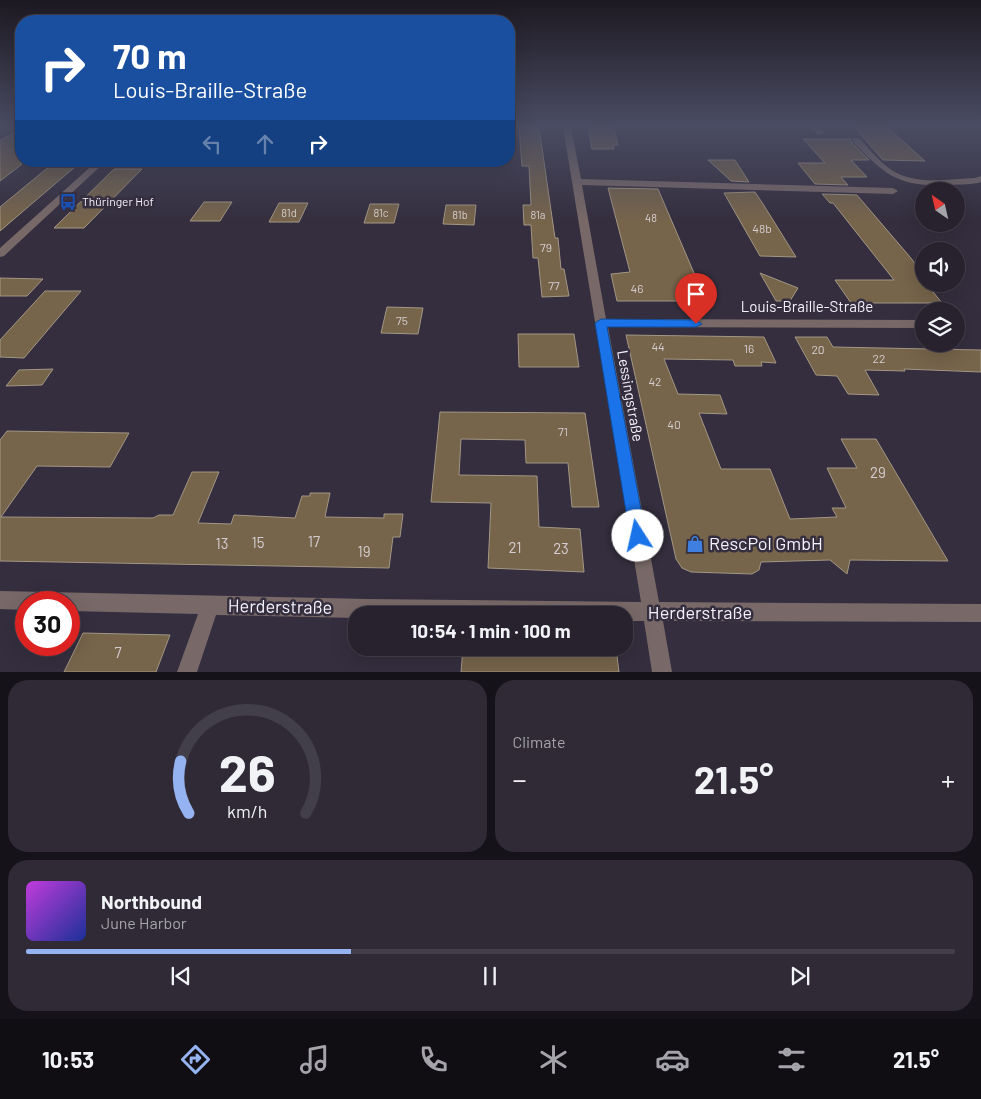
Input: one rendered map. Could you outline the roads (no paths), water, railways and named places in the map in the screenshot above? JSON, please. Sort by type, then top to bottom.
[{"type":"street","name":"Lessingstraße","points":[[572,158],[662,672]]},
{"type":"street","points":[[875,158],[889,172],[912,180],[977,181],[981,179]]},
{"type":"street","points":[[0,254],[95,167]]},
{"type":"street","points":[[576,182],[893,191]]},
{"type":"street","name":"Louis-Braille-Straße","points":[[601,323],[915,324]]},
{"type":"street","name":"Herderstraße","points":[[0,600],[210,606],[651,613],[981,613]]},
{"type":"street","points":[[187,672],[210,606]]},
{"type":"place","name":"Thüringer Hof","points":[[68,202]]},
{"type":"place","name":"RescPol GmbH","points":[[695,544]]}]
